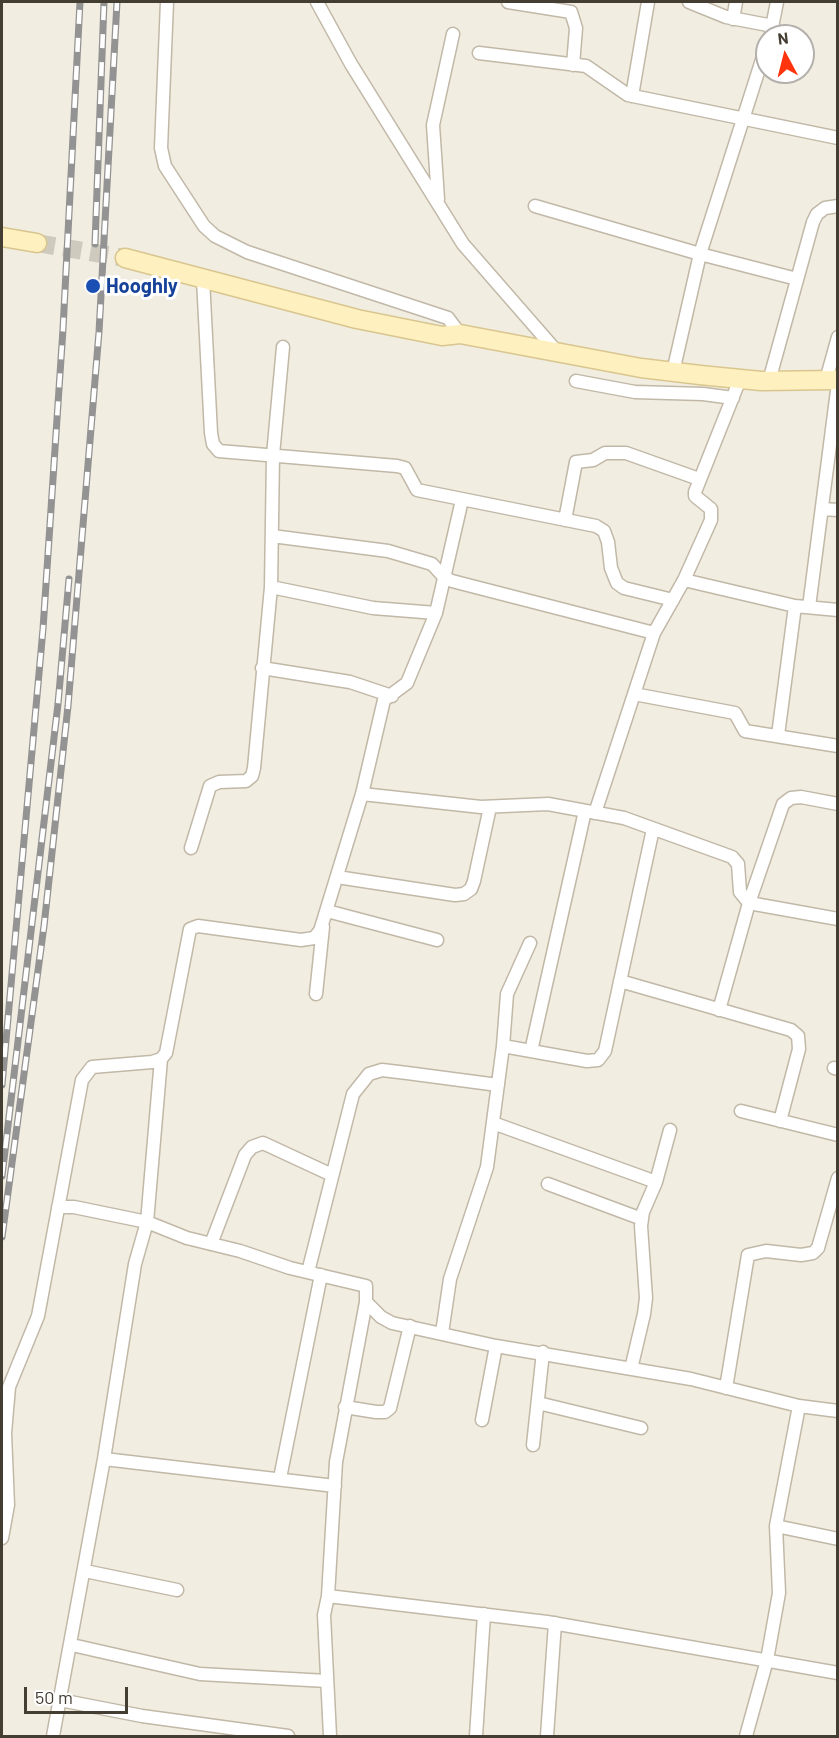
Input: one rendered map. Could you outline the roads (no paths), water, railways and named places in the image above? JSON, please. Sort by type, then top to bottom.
[{"type":"street","points":[[167,2],[161,148],[165,166],[204,226],[215,236],[247,252],[448,318],[460,334]]},
{"type":"street","points":[[317,2],[351,64],[463,244],[559,354]]},
{"type":"street","points":[[508,2],[571,12],[576,28],[573,65]]},
{"type":"street","points":[[632,96],[648,2]]},
{"type":"street","points":[[689,2],[755,26]]},
{"type":"street","points":[[733,19],[736,2]]},
{"type":"street","points":[[772,24],[777,2]]},
{"type":"street","points":[[438,204],[433,125],[453,34]]},
{"type":"street","points":[[479,53],[586,66],[621,91],[632,96],[837,138]]},
{"type":"street","points":[[674,372],[700,254],[755,80]]},
{"type":"street","points":[[769,381],[817,214],[825,208],[837,205]]},
{"type":"street","points":[[535,206],[700,254],[797,279]]},
{"type":"street","points":[[2,237],[37,243]]},
{"type":"street","points":[[125,258],[357,319],[442,336],[460,334],[559,354],[674,372],[769,381],[834,381]]},
{"type":"street","points":[[203,279],[213,444],[219,451],[397,466],[405,468],[417,490],[596,526],[604,531],[608,542],[613,577],[624,588],[674,600]]},
{"type":"street","points":[[809,607],[822,509],[837,337]]},
{"type":"street","points":[[191,848],[210,786],[219,782],[246,781],[252,776],[271,587],[273,454],[283,347]]},
{"type":"street","points":[[531,1051],[590,812],[654,633],[684,580],[713,513],[695,496],[699,479],[740,379]]},
{"type":"street","points":[[576,381],[635,392],[703,394],[733,398]]},
{"type":"street","points":[[565,520],[576,462],[593,460],[605,453],[626,453],[699,479]]},
{"type":"street","points":[[53,1737],[85,1571],[135,1264],[147,1222],[161,1059],[169,1043],[190,929],[198,926],[302,940],[314,938],[320,931],[362,794],[384,700],[407,683],[436,613],[462,500]]},
{"type":"street","points":[[822,509],[837,510]]},
{"type":"street","points":[[272,536],[388,551],[432,564],[452,581],[654,633]]},
{"type":"street","points":[[684,580],[795,606],[837,610]]},
{"type":"street","points":[[271,587],[373,608],[436,613]]},
{"type":"street","points":[[778,735],[795,606]]},
{"type":"street","points":[[262,668],[350,682],[392,696]]},
{"type":"street","points":[[634,694],[735,713],[745,731],[837,746]]},
{"type":"street","points":[[362,794],[490,807],[548,804],[624,818],[732,857],[738,864],[740,892],[749,903],[837,918]]},
{"type":"street","points":[[718,1010],[749,903],[783,804],[790,798],[801,796],[837,804]]},
{"type":"street","points":[[337,877],[455,895],[464,894],[471,889],[474,881],[490,807]]},
{"type":"street","points":[[503,1046],[587,1061],[598,1060],[605,1052],[653,830]]},
{"type":"street","points":[[325,915],[437,940]]},
{"type":"street","points":[[316,994],[325,915]]},
{"type":"street","points":[[442,1333],[450,1279],[487,1167],[503,1046],[507,994],[530,943]]},
{"type":"street","points":[[620,981],[792,1030],[798,1036],[798,1049],[780,1121]]},
{"type":"street","points":[[2,1538],[8,1505],[4,1433],[9,1387],[38,1316],[86,1072],[92,1067],[103,1065],[161,1059]]},
{"type":"street","points":[[308,1272],[353,1094],[369,1074],[382,1070],[498,1085]]},
{"type":"street","points":[[741,1111],[837,1135]]},
{"type":"street","points":[[493,1123],[656,1182]]},
{"type":"street","points":[[631,1369],[646,1298],[642,1220],[656,1182],[670,1130]]},
{"type":"street","points":[[211,1244],[245,1155],[252,1148],[263,1143],[332,1174]]},
{"type":"street","points":[[548,1184],[642,1220]]},
{"type":"street","points":[[726,1388],[748,1255],[766,1251],[813,1253],[818,1248],[837,1185]]},
{"type":"street","points":[[58,1207],[74,1207],[147,1222],[211,1244],[366,1286],[366,1302],[345,1407],[334,1486],[328,1596],[324,1615],[330,1737]]},
{"type":"street","points":[[280,1478],[321,1275]]},
{"type":"street","points":[[366,1302],[381,1317],[496,1346],[543,1352],[726,1388],[799,1406],[837,1411]]},
{"type":"street","points":[[345,1407],[375,1412],[385,1412],[390,1408],[410,1326]]},
{"type":"street","points":[[482,1420],[496,1346]]},
{"type":"street","points":[[533,1445],[543,1352]]},
{"type":"street","points":[[538,1403],[641,1428]]},
{"type":"street","points":[[746,1737],[767,1660],[779,1593],[776,1526],[799,1406]]},
{"type":"street","points":[[104,1459],[334,1486]]},
{"type":"street","points":[[776,1526],[837,1539]]},
{"type":"street","points":[[85,1571],[177,1590]]},
{"type":"street","points":[[328,1596],[555,1623],[837,1673]]},
{"type":"street","points":[[476,1737],[484,1614]]},
{"type":"street","points":[[547,1737],[555,1623]]},
{"type":"street","points":[[72,1645],[200,1674],[327,1681]]},
{"type":"street","points":[[60,1700],[203,1731],[288,1737]]},
{"type":"tunnel","points":[[37,243],[125,258]]},
{"type":"railway","points":[[2,1085],[43,629],[63,329],[80,2]]},
{"type":"railway","points":[[95,244],[104,2]]},
{"type":"railway","points":[[2,1237],[44,926],[68,706],[99,332],[117,2]]},
{"type":"railway","points":[[2,1176],[58,704],[69,579]]},
{"type":"place","name":"Hooghly","points":[[93,286]]}]
